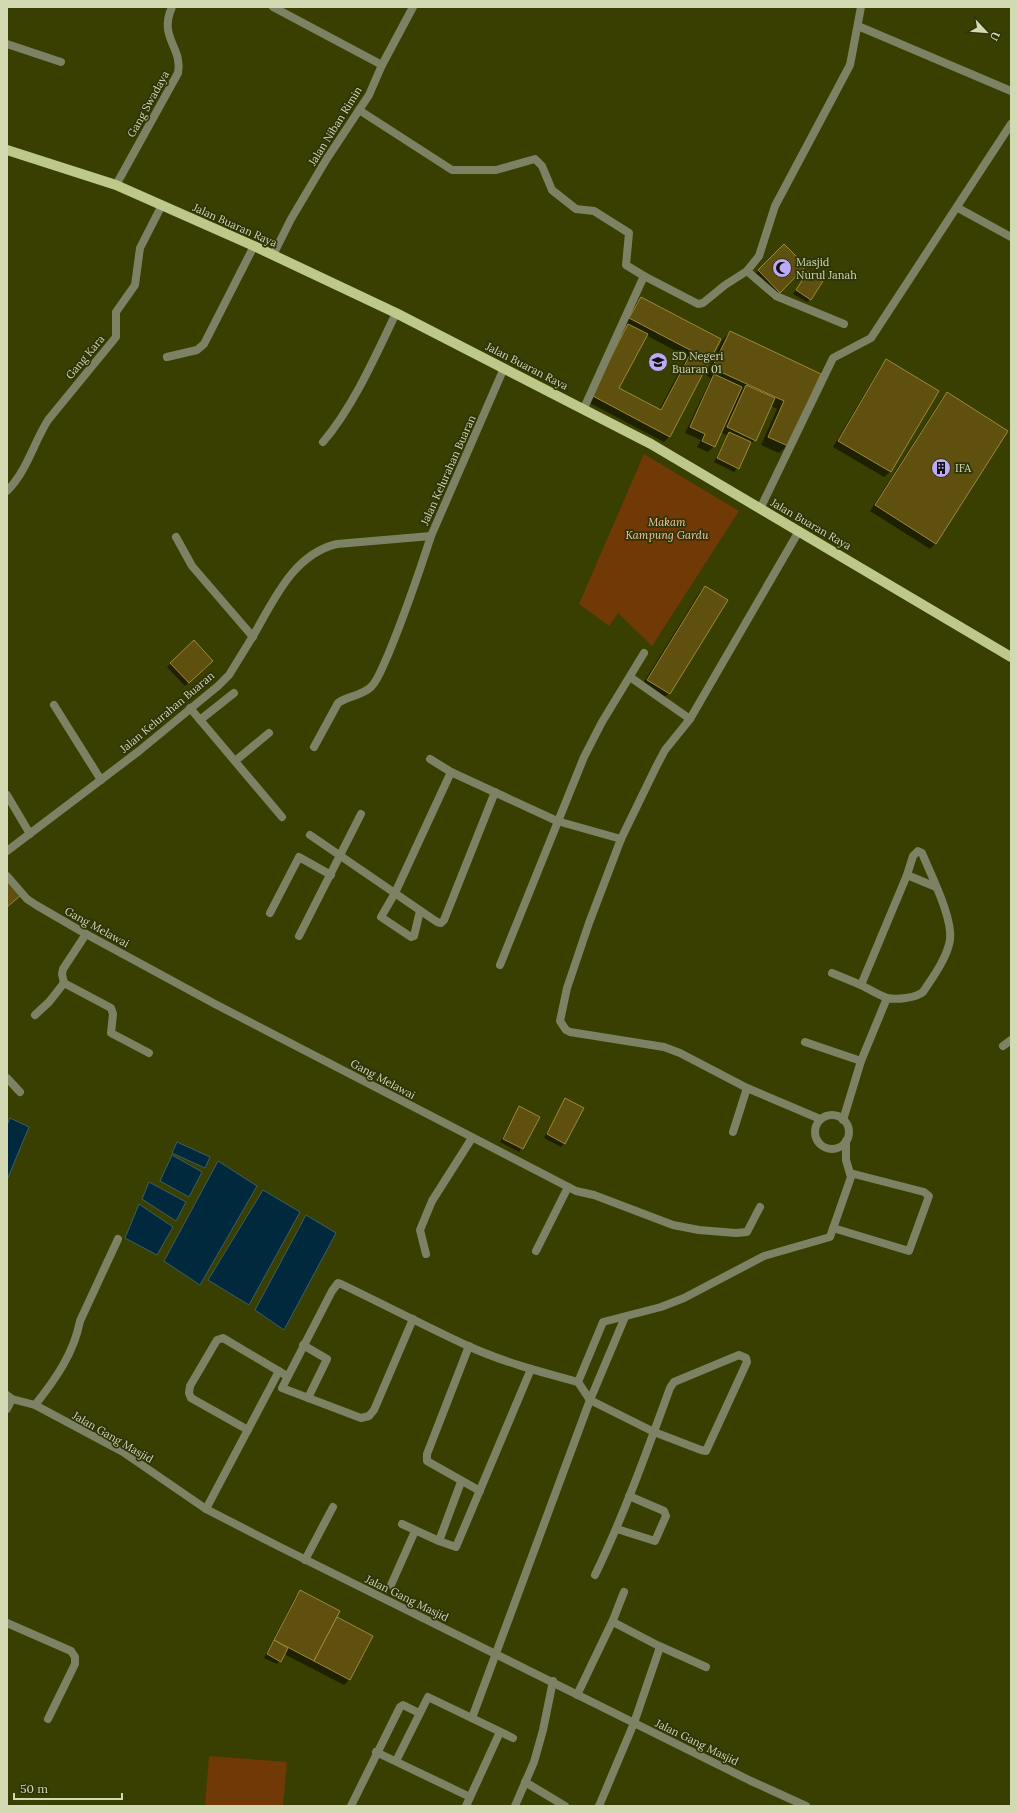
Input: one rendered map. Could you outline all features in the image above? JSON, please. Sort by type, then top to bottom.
[{"type":"main road","name":"Jalan Buaran Raya","points":[[7,150],[116,185],[254,246],[396,313],[584,408],[651,444],[1011,657]]},
{"type":"street","name":"Gang Swadaya","points":[[116,185],[178,73],[179,62],[166,23],[172,7]]},
{"type":"street","points":[[273,7],[382,65]]},
{"type":"street","name":"Jalan Niban Rimin","points":[[273,255],[290,219],[369,95],[382,65],[413,7]]},
{"type":"street","points":[[359,110],[452,170],[496,170],[535,159],[542,166],[552,190],[576,209],[594,212],[629,233],[626,265],[698,304],[703,303],[725,285],[748,271],[759,256],[775,206],[850,65],[861,7]]},
{"type":"street","points":[[858,26],[1011,91]]},
{"type":"street","points":[[7,44],[61,62]]},
{"type":"street","points":[[760,509],[833,358],[871,338],[958,208],[1011,124]]},
{"type":"street","name":"Gang Kara","points":[[7,491],[18,480],[39,434],[48,420],[116,337],[116,312],[135,284],[140,248],[162,205]]},
{"type":"street","points":[[958,208],[1011,237]]},
{"type":"street","points":[[167,357],[192,352],[204,344],[254,246]]},
{"type":"street","points":[[748,271],[776,296],[844,324]]},
{"type":"street","points":[[584,408],[644,276]]},
{"type":"street","points":[[323,442],[335,428],[347,408],[396,313]]},
{"type":"street","name":"Jalan Kelurahan Buaran","points":[[7,851],[101,780],[229,675],[253,637],[279,590],[294,571],[312,555],[326,546],[431,536],[504,368]]},
{"type":"street","points":[[578,1382],[601,1324],[606,1320],[661,1307],[678,1300],[764,1256],[830,1237],[851,1177],[846,1160],[846,1141],[848,1130],[843,1120],[833,1115],[820,1119],[747,1088],[680,1053],[664,1047],[570,1032],[563,1027],[560,1020],[567,988],[621,839],[665,750],[690,719],[799,531]]},
{"type":"street","points":[[314,747],[338,703],[364,693],[372,686],[379,674],[396,636],[431,536]]},
{"type":"street","points":[[176,537],[192,566],[253,637]]},
{"type":"street","points":[[500,965],[584,757],[602,722],[644,653]]},
{"type":"street","points":[[630,677],[690,719]]},
{"type":"street","points":[[200,720],[234,693]]},
{"type":"street","points":[[54,705],[101,780]]},
{"type":"street","points":[[190,708],[282,817]]},
{"type":"street","points":[[235,761],[269,733]]},
{"type":"street","points":[[430,759],[451,772],[557,821],[621,839]]},
{"type":"street","points":[[420,911],[414,936],[411,936],[381,918],[395,892],[451,772]]},
{"type":"street","points":[[310,835],[395,892],[420,911],[441,923],[444,920],[495,792]]},
{"type":"street","points":[[7,795],[30,834]]},
{"type":"street","points":[[299,936],[361,814]]},
{"type":"street","points":[[832,973],[887,998],[902,998],[920,995],[926,988],[947,951],[950,930],[936,887],[920,851],[913,856],[907,875],[861,985]]},
{"type":"street","points":[[270,913],[299,857],[331,875]]},
{"type":"street","points":[[907,875],[936,887]]},
{"type":"street","name":"Gang Melawai","points":[[7,876],[27,899],[86,934],[215,1004],[568,1187],[618,1203],[673,1225],[699,1230],[736,1233],[748,1232],[760,1207]]},
{"type":"street","points":[[86,934],[63,969],[62,974],[64,983],[111,1008],[113,1014],[111,1033],[149,1053]]},
{"type":"street","points":[[35,1015],[49,1002],[64,983]]},
{"type":"street","points":[[843,1120],[861,1061],[887,998]]},
{"type":"street","points":[[1004,1046],[1011,1040]]},
{"type":"street","points":[[805,1042],[861,1061]]},
{"type":"street","points":[[7,1078],[20,1092]]},
{"type":"street","points":[[732,1132],[747,1088]]},
{"type":"street","points":[[820,1119],[815,1128],[815,1134],[820,1144],[830,1149],[842,1146],[846,1141]]},
{"type":"street","points":[[426,1254],[420,1230],[439,1189],[472,1138]]},
{"type":"street","points":[[833,1228],[909,1251],[929,1196],[924,1192],[850,1173]]},
{"type":"street","points":[[536,1251],[568,1187]]},
{"type":"street","points":[[35,1405],[68,1358],[78,1335],[80,1321],[118,1239]]},
{"type":"street","points":[[413,1319],[374,1410],[369,1416],[361,1418],[283,1390],[282,1388],[287,1376],[332,1291],[338,1283],[413,1319],[469,1346],[530,1369],[578,1382],[590,1400],[654,1432],[693,1448],[706,1451],[747,1362],[746,1358],[739,1355],[674,1382],[654,1432],[629,1496],[617,1529],[595,1575]]},
{"type":"street","points":[[472,1718],[590,1400],[625,1316]]},
{"type":"street","points":[[248,1430],[191,1398],[189,1393],[190,1386],[217,1340],[221,1338],[287,1376]]},
{"type":"street","points":[[303,1346],[327,1359],[308,1398]]},
{"type":"street","points":[[469,1346],[427,1454],[427,1461],[461,1482],[480,1491]]},
{"type":"street","points":[[402,1524],[456,1548],[530,1369]]},
{"type":"street","points":[[206,1509],[279,1371]]},
{"type":"street","points":[[7,1408],[10,1397]]},
{"type":"street","name":"Jalan Gang Masjid","points":[[10,1397],[35,1405],[123,1452],[206,1509],[305,1560],[553,1681],[577,1695],[634,1723],[806,1806]]},
{"type":"street","points":[[439,1541],[461,1482]]},
{"type":"street","points":[[617,1529],[652,1542],[655,1541],[666,1516],[664,1511],[629,1496]]},
{"type":"street","points":[[305,1560],[333,1507]]},
{"type":"street","points":[[391,1585],[415,1531]]},
{"type":"street","points":[[577,1695],[613,1622],[624,1592]]},
{"type":"street","points":[[613,1622],[660,1647],[706,1668]]},
{"type":"street","points":[[7,1623],[71,1652],[75,1657],[75,1664],[48,1719]]},
{"type":"street","points":[[599,1806],[634,1723],[660,1647]]},
{"type":"street","points":[[514,1806],[525,1782],[539,1744],[553,1681]]},
{"type":"street","points":[[396,1761],[428,1697],[512,1738]]},
{"type":"street","points":[[351,1806],[376,1752],[400,1706],[403,1705],[419,1713]]},
{"type":"street","points":[[466,1806],[500,1732]]},
{"type":"street","points":[[376,1752],[470,1797]]},
{"type":"street","points":[[525,1782],[565,1806]]},
{"type":"green space","name":"Makam Kampung Gardu","points":[[644,454],[739,511],[652,646],[618,613],[609,626],[579,604]]},
{"type":"green space","points":[[209,1756],[287,1762],[283,1806],[205,1806]]},
{"type":"water","points":[[10,1118],[29,1127],[7,1180],[7,1125]]},
{"type":"water","points":[[177,1142],[210,1157],[205,1168],[172,1153]]},
{"type":"water","points":[[172,1155],[202,1172],[189,1197],[160,1181]]},
{"type":"water","points":[[218,1161],[257,1186],[200,1285],[164,1261]]},
{"type":"water","points":[[149,1182],[186,1202],[176,1221],[142,1199]]},
{"type":"water","points":[[263,1190],[300,1212],[249,1305],[208,1280]]},
{"type":"water","points":[[139,1204],[173,1227],[157,1255],[125,1238]]},
{"type":"water","points":[[306,1215],[336,1233],[284,1330],[255,1310]]},
{"type":"building","name":"Masjid Nurul Janah","points":[[784,244],[806,266],[780,293],[758,270]]},
{"type":"building","points":[[808,271],[823,281],[811,300],[796,290]]},
{"type":"building","points":[[641,297],[721,339],[670,437],[591,395],[628,324],[648,334],[619,388],[661,410],[692,351],[629,318]]},
{"type":"building","points":[[730,331],[821,374],[788,446],[768,437],[784,401],[712,368]]},
{"type":"building","points":[[886,359],[939,391],[891,472],[838,441]]},
{"type":"building","points":[[714,374],[742,387],[715,447],[702,441],[705,434],[690,427]]},
{"type":"building","points":[[746,385],[775,398],[756,441],[727,427]]},
{"type":"building","name":"IFA","points":[[947,392],[1008,431],[936,544],[875,505]]},
{"type":"building","points":[[729,432],[751,442],[739,469],[717,458]]},
{"type":"building","points":[[705,586],[728,600],[670,694],[647,680]]},
{"type":"building","points":[[194,640],[213,661],[189,683],[170,663]]},
{"type":"building","points":[[7,878],[21,895],[7,907]]},
{"type":"building","points":[[565,1098],[584,1108],[565,1144],[547,1134]]},
{"type":"building","points":[[519,1106],[540,1117],[523,1149],[503,1139]]},
{"type":"building","points":[[300,1590],[340,1611],[314,1661],[274,1640]]},
{"type":"building","points":[[337,1617],[373,1636],[350,1680],[314,1661]]},
{"type":"building","points":[[274,1640],[288,1648],[281,1662],[267,1654]]},
{"type":"place","name":"Masjid Nurul Janah","points":[[782,268]]},
{"type":"place","name":"SD Negeri Buaran 01","points":[[658,362]]},
{"type":"place","name":"IFA","points":[[941,468]]}]
